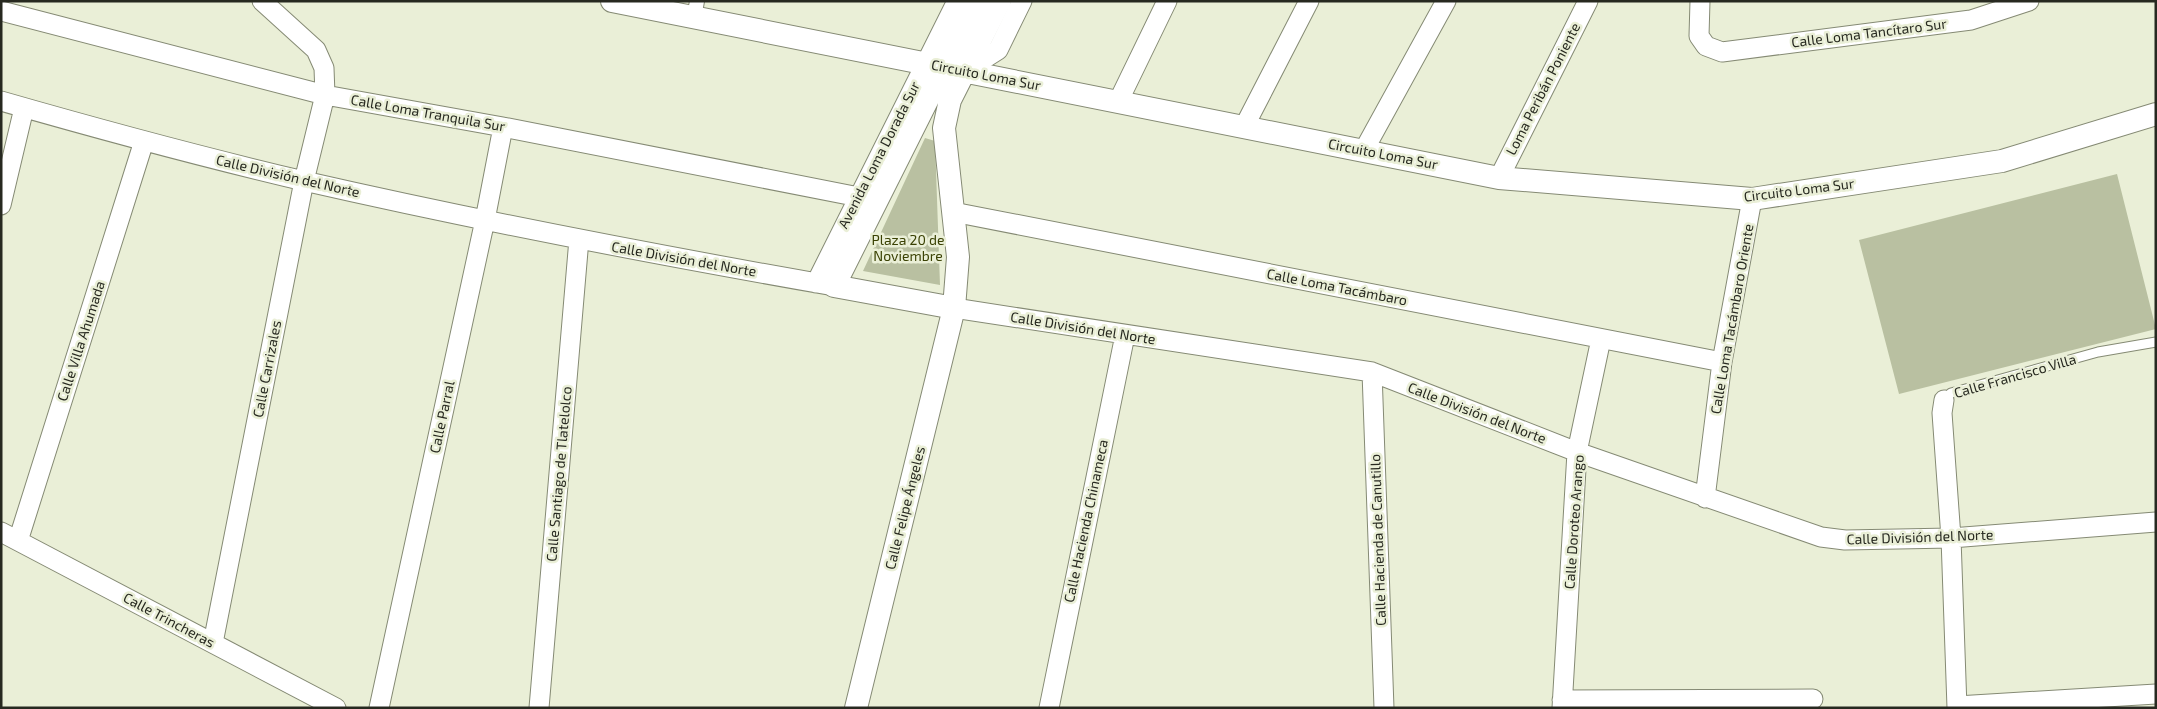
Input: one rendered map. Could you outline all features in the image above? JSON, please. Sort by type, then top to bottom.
[{"type":"street","name":"Calle Carrizales","points":[[213,643],[304,181],[325,95],[324,68],[316,50],[262,1]]},
{"type":"street","name":"Circuito Loma Sur","points":[[612,1],[696,9],[945,67],[1499,178],[1752,199],[2002,161],[2156,114]]},
{"type":"street","name":"Avenida Loma Dorada Sur","points":[[954,308],[958,257],[944,128],[950,100],[945,67],[957,1]]},
{"type":"street","name":"Avenida Loma Dorada Sur","points":[[825,284],[945,67],[977,1]]},
{"type":"street","name":"Avenida Loma Dorada Sur","points":[[825,284],[859,197],[945,67],[1000,1]]},
{"type":"street","points":[[945,67],[998,50],[1022,1]]},
{"type":"street","points":[[1118,102],[1167,1]]},
{"type":"street","points":[[1244,127],[1309,1]]},
{"type":"street","points":[[1364,150],[1446,1]]},
{"type":"street","name":"Loma Peribán Poniente","points":[[1499,178],[1588,1]]},
{"type":"street","name":"Calle Loma Tancítaro Sur","points":[[1700,1],[1699,36],[1706,46],[1722,52],[1970,20],[2029,1]]},
{"type":"street","name":"Calle Loma Tranquila Sur","points":[[1,11],[325,95],[503,127],[859,197]]},
{"type":"street","name":"Calle División del Norte","points":[[1,101],[304,181],[579,239],[954,308],[1372,372],[1578,452],[1821,537],[1844,540],[1951,538],[2156,522]]},
{"type":"street","points":[[1,205],[24,108]]},
{"type":"street","name":"Calle Parral","points":[[379,708],[485,220],[503,127]]},
{"type":"street","name":"Calle Villa Ahumada","points":[[18,540],[144,140]]},
{"type":"street","name":"Calle Loma Tacámbaro Oriente","points":[[1705,498],[1722,362],[1752,199]]},
{"type":"street","name":"Calle Loma Tacámbaro","points":[[952,212],[1722,362]]},
{"type":"street","name":"Calle Santiago de Tlatelolco","points":[[539,708],[579,239]]},
{"type":"street","name":"Calle Felipe Ángeles","points":[[856,708],[954,308]]},
{"type":"street","name":"Calle Hacienda Chinameca","points":[[1049,708],[1125,335]]},
{"type":"street","name":"Calle Doroteo Arango","points":[[1562,704],[1578,452],[1601,339]]},
{"type":"street","name":"Calle Hacienda de Canutillo","points":[[1372,372],[1384,708]]},
{"type":"street","name":"Calle Francisco Villa","points":[[1944,400],[1942,412],[1951,538],[1957,707]]},
{"type":"street","name":"Calle Trincheras","points":[[1,532],[336,708]]},
{"type":"street","points":[[1957,707],[2156,694]]},
{"type":"street","points":[[1562,704],[1745,704],[1813,700]]},
{"type":"lane","name":"Calle Francisco Villa","points":[[1944,400],[1951,393],[2098,352],[2156,342]]},
{"type":"green space","name":"Plaza 20 de Noviembre","points":[[925,138],[935,141],[940,285],[863,271]]},
{"type":"green space","points":[[2117,174],[2156,329],[1899,394],[1859,240]]}]
